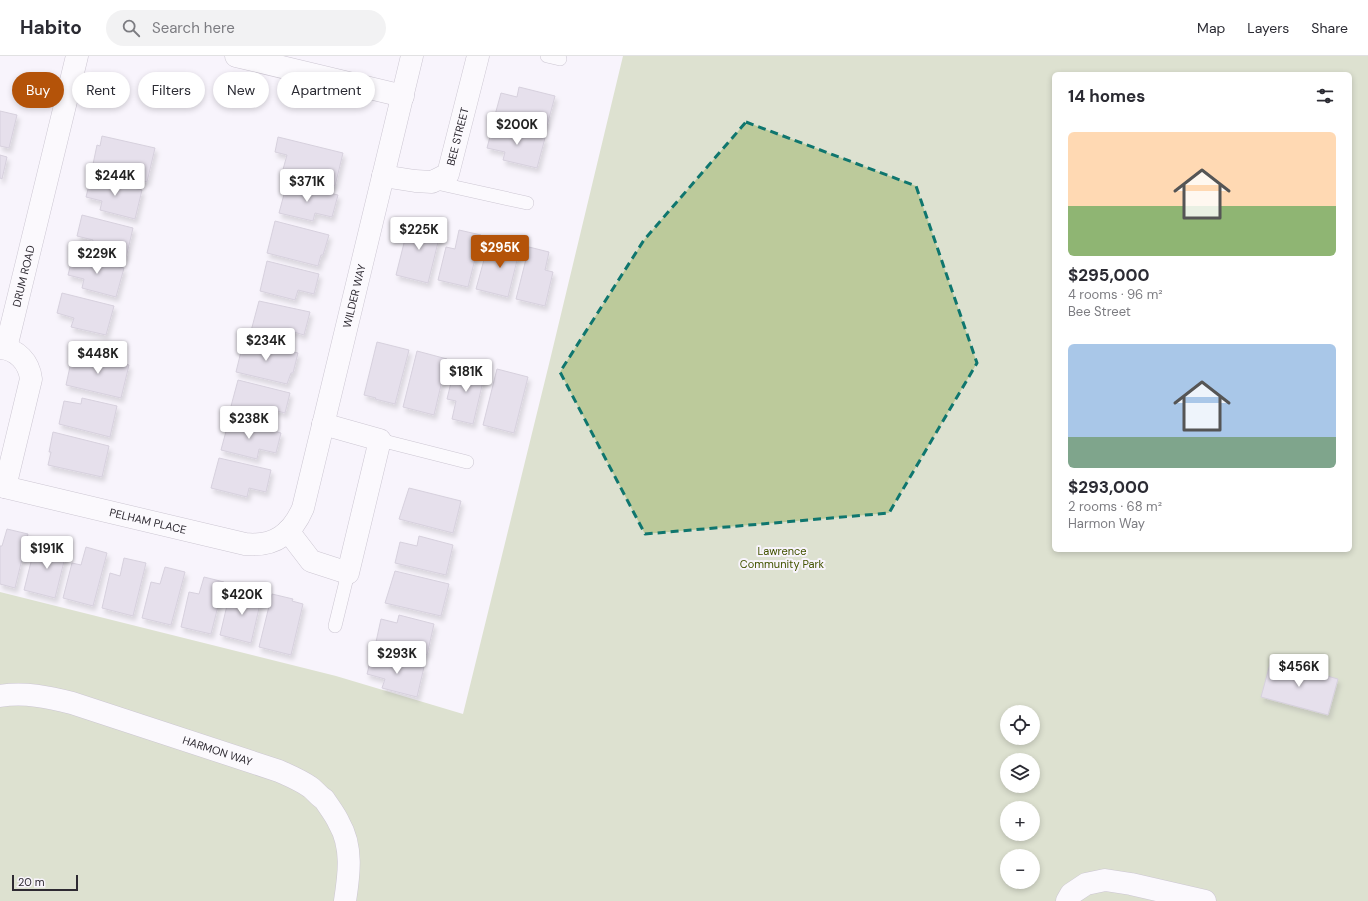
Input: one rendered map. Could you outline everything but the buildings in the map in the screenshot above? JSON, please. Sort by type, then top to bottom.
[{"type":"street","name":"DRUM ROAD","points":[[3,486],[31,379],[24,360],[20,356],[3,348],[77,56]]},
{"type":"street","points":[[236,56],[403,96]]},
{"type":"street","name":"WILDER WAY","points":[[288,531],[298,520],[303,508],[412,56]]},
{"type":"street","name":"BEE STREET","points":[[432,182],[448,174],[478,56]]},
{"type":"street","points":[[383,176],[432,182]]},
{"type":"street","points":[[288,531],[311,561],[348,573],[380,440],[323,424]]},
{"type":"street","name":"PELHAM PLACE","points":[[3,486],[245,544],[255,545],[270,542],[279,538],[288,531]]},
{"type":"street","name":"HARMON WAY","points":[[0,696],[46,696],[72,703],[279,771],[298,779],[311,787],[320,797],[324,799],[342,828],[346,839],[349,866],[345,901]]},
{"type":"street","points":[[1067,901],[1071,894],[1086,884],[1105,880],[1131,884],[1205,901]]},
{"type":"lane","points":[[432,182],[527,203]]},
{"type":"lane","points":[[380,440],[468,462]]},
{"type":"lane","points":[[335,626],[348,573]]},
{"type":"highlighted area","points":[[746,122],[916,186],[977,363],[889,513],[645,534],[560,372],[644,240]]},
{"type":"green space","name":"Lawrence Community Park","points":[[623,56],[1368,56],[1368,901],[0,901],[0,592],[336,676],[463,714]]}]
